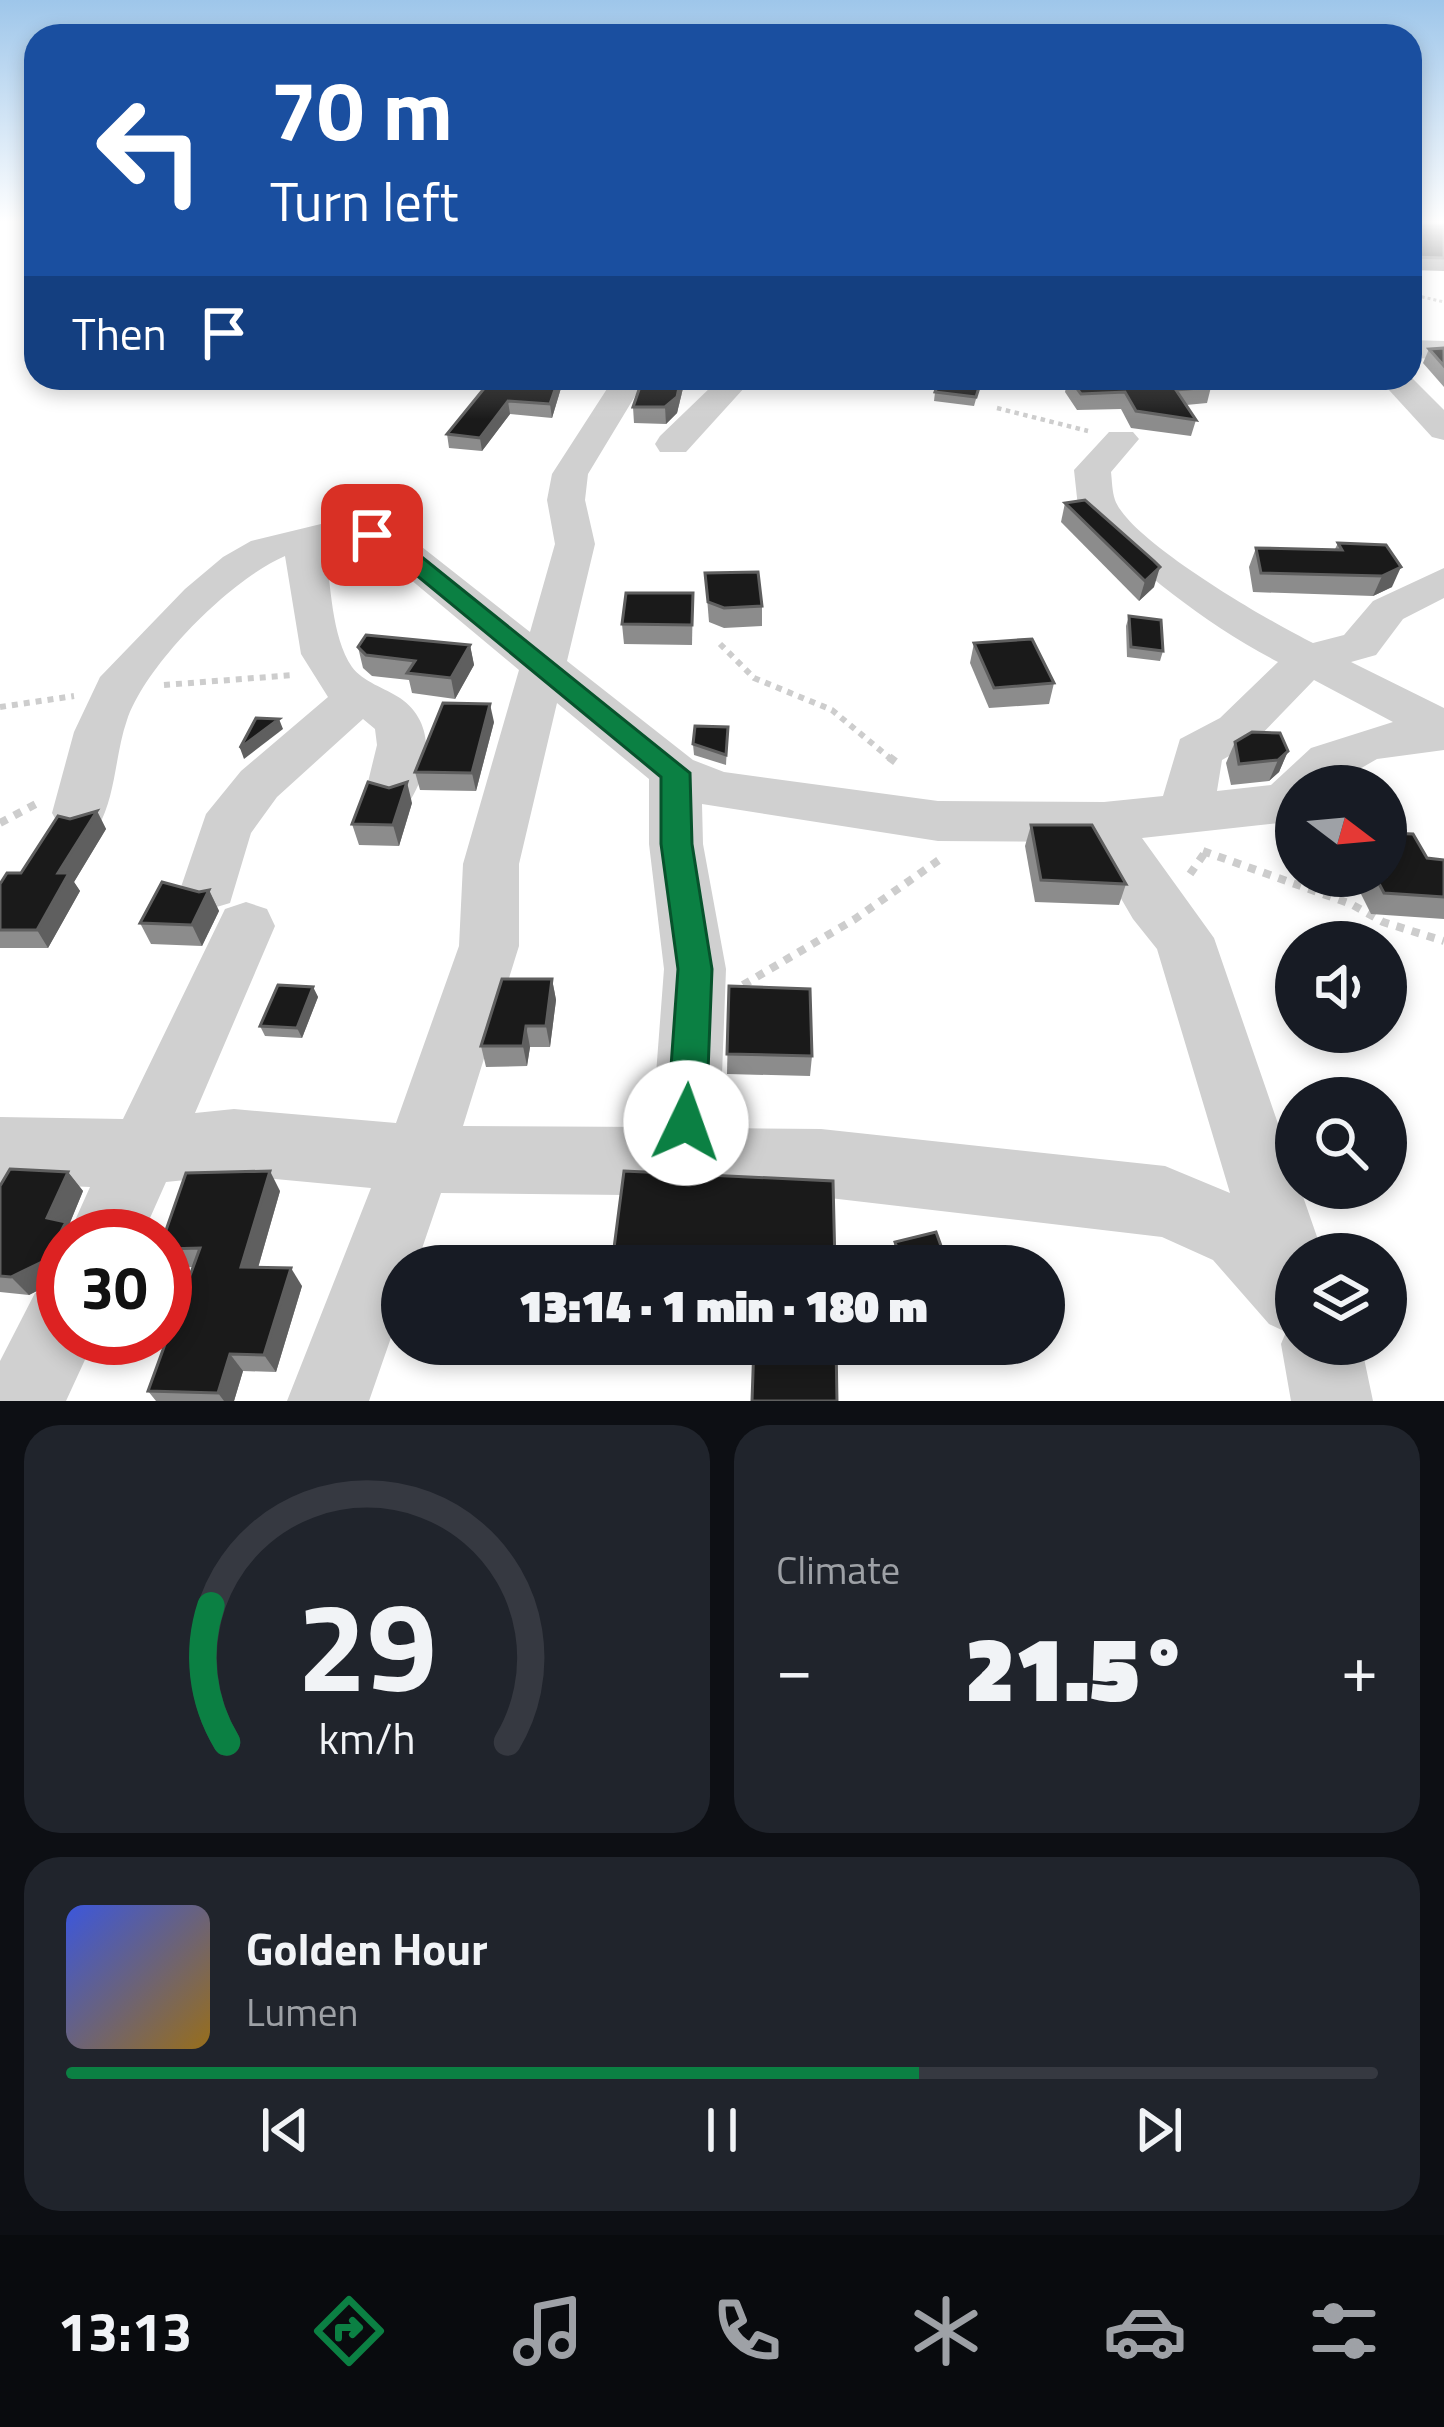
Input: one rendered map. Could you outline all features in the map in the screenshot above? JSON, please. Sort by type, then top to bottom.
[{"type":"street","points":[[328,1401],[418,1159],[489,946],[491,864],[527,651],[575,544],[566,500],[570,474],[611,390]]},
{"type":"street","points":[[674,444],[727,390]]},
{"type":"street","points":[[1406,390],[1444,430]]},
{"type":"street","points":[[1121,439],[1092,470],[1097,507],[1156,565],[1238,623],[1444,730]]},
{"type":"street","points":[[79,813],[86,776],[116,689],[150,647],[249,557],[303,538],[372,535],[394,545],[675,773],[718,790],[938,821],[1104,822],[1201,831],[1275,807]]},
{"type":"street","points":[[303,538],[342,660],[395,717],[403,736],[393,786]]},
{"type":"street","points":[[1201,831],[1198,751],[1237,730],[1310,658],[1360,645],[1388,610],[1444,581]]},
{"type":"street","points":[[451,645],[527,651]]},
{"type":"street","points":[[119,1209],[148,1151],[228,906],[225,828],[342,660]]},
{"type":"street","points":[[1323,765],[1384,737],[1444,730]]},
{"type":"street","points":[[675,773],[676,844],[695,969],[684,1162]]},
{"type":"street","points":[[1104,822],[1153,903],[1184,938],[1279,1233]]},
{"type":"street","points":[[0,1150],[148,1151],[234,1142],[418,1159],[821,1163],[1166,1202],[1239,1234],[1275,1274]]},
{"type":"street","points":[[23,1401],[41,1365]]},
{"type":"street","points":[[1325,1365],[1332,1401]]},
{"type":"path","points":[[988,392],[1121,439]]},
{"type":"path","points":[[720,644],[747,678],[854,723],[878,752],[902,766]]},
{"type":"path","points":[[0,707],[342,660]]},
{"type":"path","points":[[743,985],[855,919],[997,821]]},
{"type":"path","points":[[1184,938],[1191,902],[1189,877],[1201,831],[1351,904],[1367,920],[1418,929],[1444,941]]},
{"type":"building","points":[[1444,348],[1444,366],[1429,349]]},
{"type":"building","points":[[483,390],[555,390],[550,404],[508,401],[480,438],[447,434]]},
{"type":"building","points":[[639,390],[678,390],[665,407],[633,407]]},
{"type":"building","points":[[936,390],[978,390],[976,397]]},
{"type":"building","points":[[1078,390],[1176,390],[1196,420],[1136,411],[1125,392],[1081,394]]},
{"type":"building","points":[[1085,500],[1160,567],[1145,581],[1065,503]]},
{"type":"building","points":[[1338,543],[1386,545],[1401,567],[1382,576],[1261,573],[1256,548],[1342,550]]},
{"type":"building","points":[[758,572],[762,606],[724,608],[708,602],[705,573]]},
{"type":"building","points":[[626,593],[693,593],[692,625],[622,624]]},
{"type":"building","points":[[1129,616],[1161,620],[1163,651],[1131,647]]},
{"type":"building","points":[[366,635],[470,645],[451,678],[407,673],[415,661],[366,655],[358,647]]},
{"type":"building","points":[[1032,639],[1054,683],[994,688],[974,643]]},
{"type":"building","points":[[443,703],[490,704],[472,773],[415,772]]},
{"type":"building","points":[[256,718],[279,719],[240,748]]},
{"type":"building","points":[[695,726],[728,727],[726,755],[693,744]]},
{"type":"building","points":[[1252,732],[1280,733],[1288,751],[1278,760],[1239,764],[1235,742]]},
{"type":"building","points":[[368,782],[389,788],[407,782],[393,825],[352,824]]},
{"type":"building","points":[[97,811],[58,873],[69,873],[37,930],[0,930],[0,884],[7,873],[21,873],[58,816],[70,819]]},
{"type":"building","points":[[1031,825],[1092,825],[1126,884],[1041,880]]},
{"type":"building","points":[[1407,834],[1413,834],[1427,858],[1444,860],[1444,897],[1407,895]]},
{"type":"building","points":[[162,882],[199,892],[209,890],[192,925],[140,923]]},
{"type":"building","points":[[502,979],[552,979],[546,1026],[526,1026],[523,1046],[481,1046]]},
{"type":"building","points":[[278,985],[313,987],[297,1028],[260,1026]]},
{"type":"building","points":[[729,986],[810,989],[812,1056],[727,1054]]},
{"type":"building","points":[[10,1169],[68,1172],[51,1209],[36,1209],[36,1265],[11,1277],[0,1276],[0,1186]]},
{"type":"building","points":[[270,1171],[241,1267],[291,1268],[264,1355],[230,1354],[218,1393],[148,1391],[157,1365],[192,1365],[192,1270],[200,1248],[192,1248],[192,1209],[173,1209],[186,1173]]},
{"type":"building","points":[[624,1171],[833,1181],[835,1245],[614,1245]]},
{"type":"building","points":[[936,1232],[941,1245],[896,1245]]},
{"type":"building","points":[[753,1365],[836,1365],[837,1401],[752,1401]]},
{"type":"route","points":[[372,535],[394,545],[675,773],[676,844],[695,969],[686,1123]]}]
